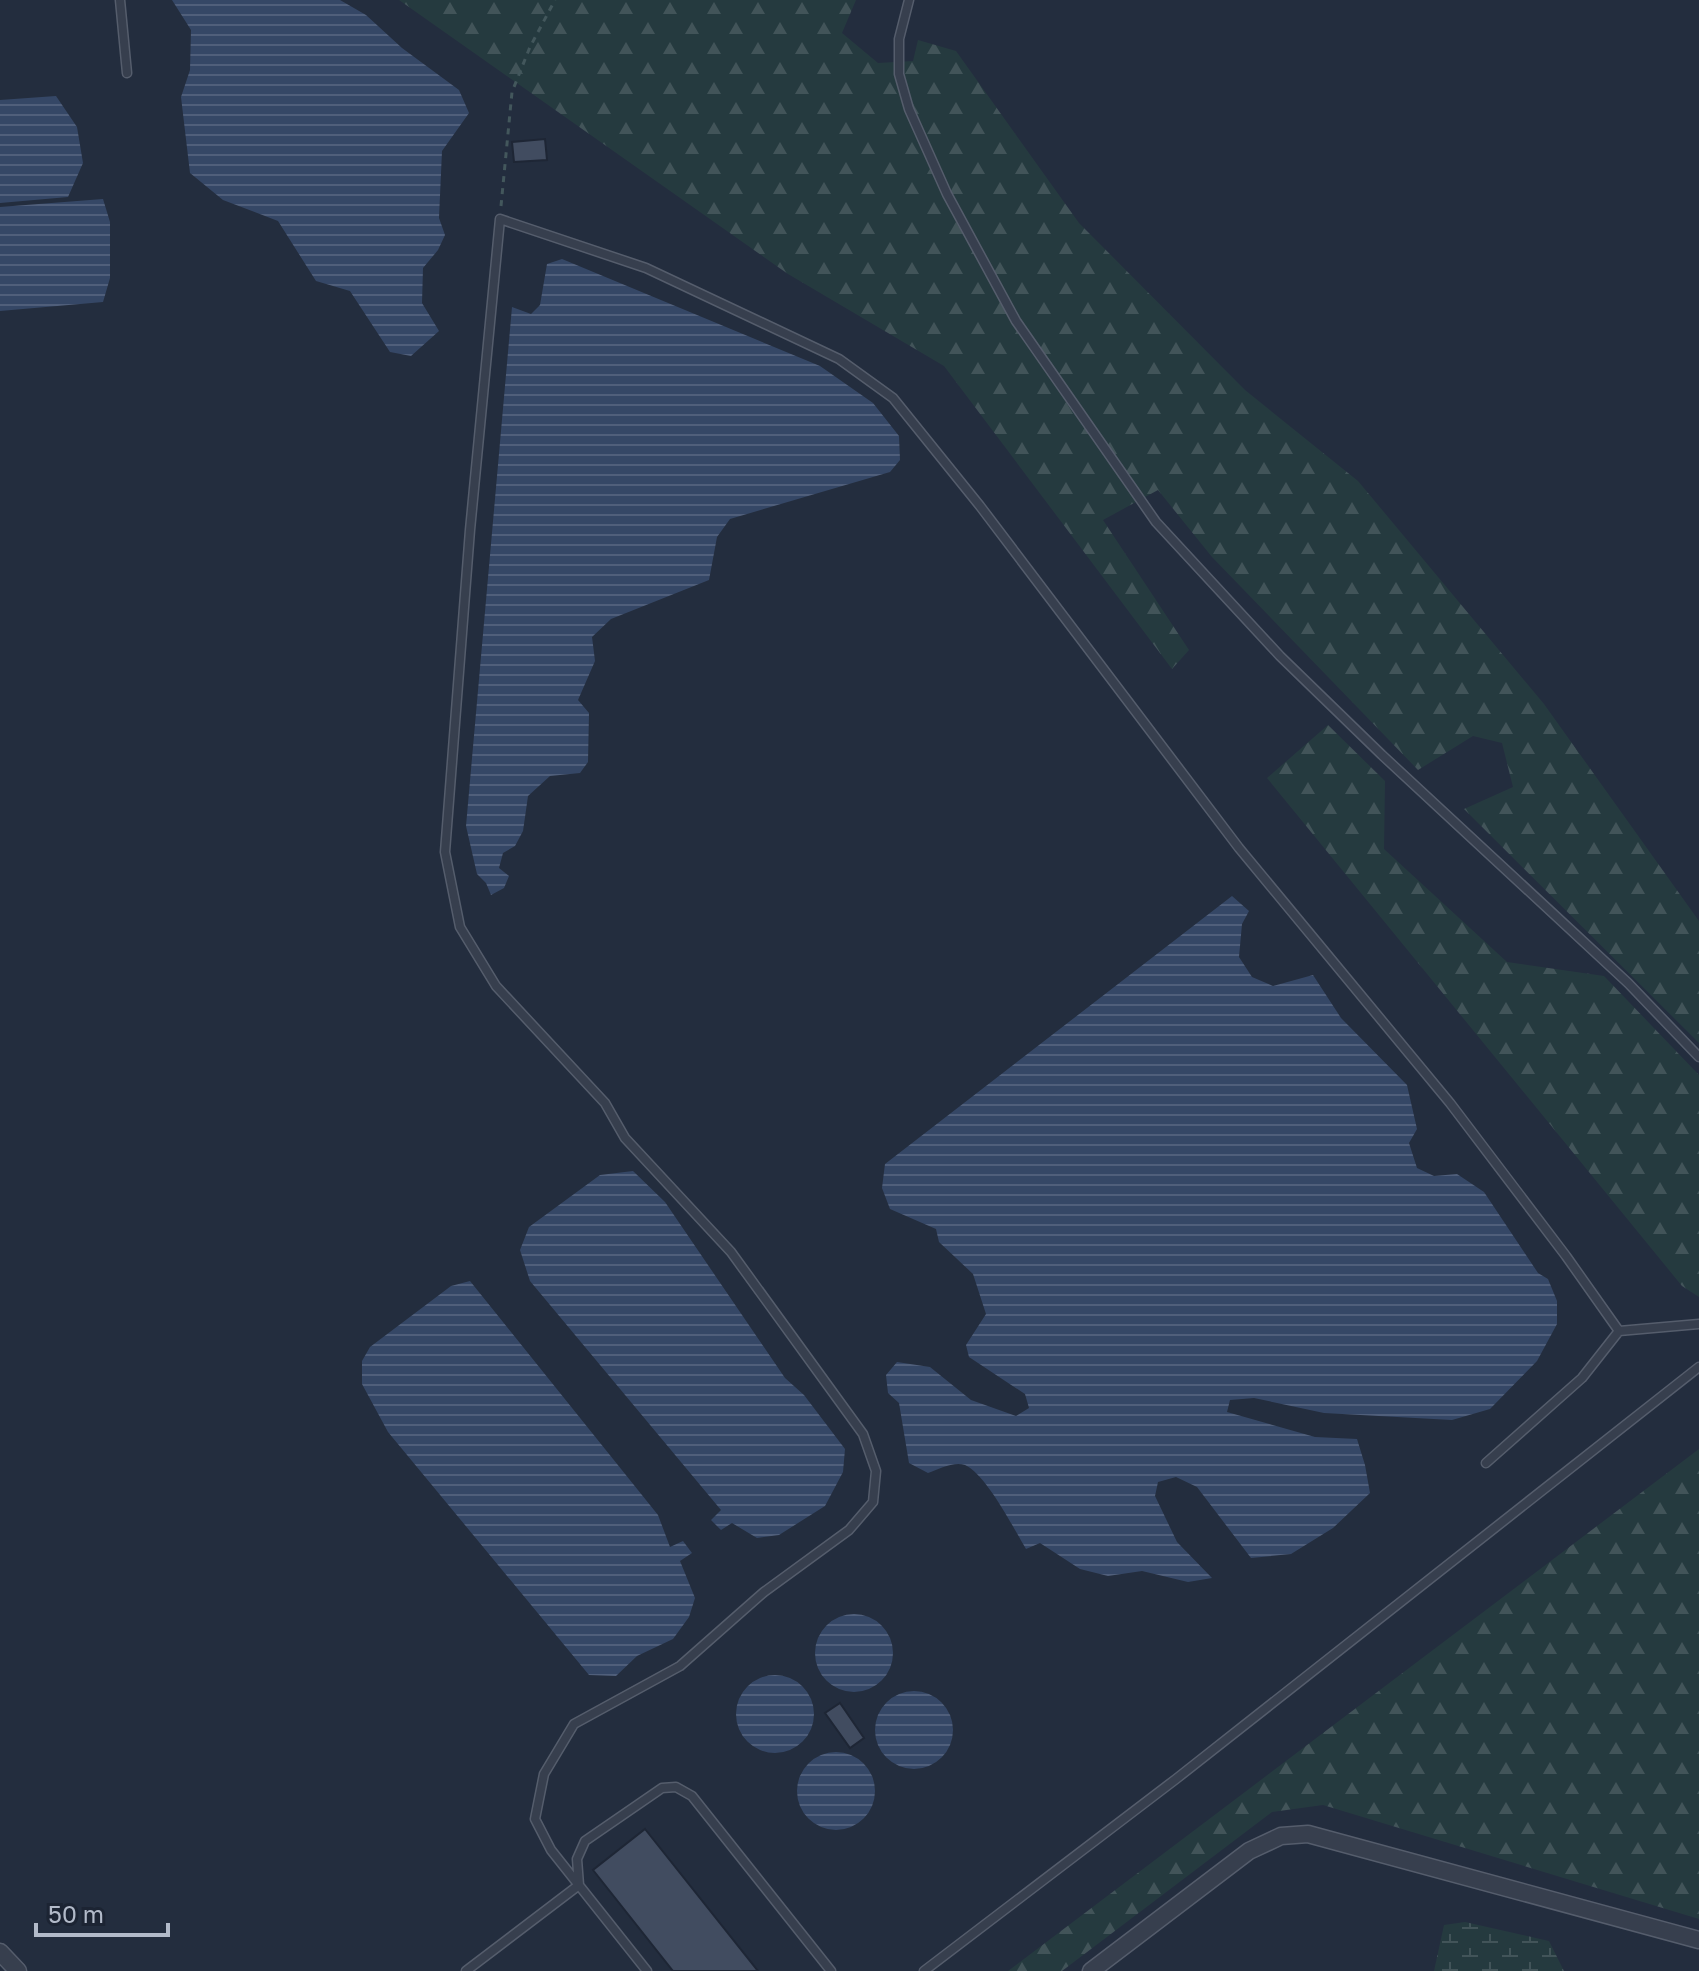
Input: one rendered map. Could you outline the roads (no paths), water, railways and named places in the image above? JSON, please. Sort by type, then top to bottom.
[{"type":"street","points":[[1091,1971],[1249,1851],[1281,1836],[1308,1834],[1699,1940]]},
{"type":"street","points":[[0,1952],[18,1971]]},
{"type":"lane","points":[[120,0],[127,73]]},
{"type":"lane","points":[[909,0],[899,39],[899,74],[909,109],[947,194],[1016,321],[1156,522],[1280,656],[1628,983],[1699,1057]]},
{"type":"lane","points":[[647,1971],[551,1850],[535,1819],[544,1774],[574,1724],[680,1666],[764,1592],[849,1530],[873,1502],[876,1471],[863,1434],[731,1252],[625,1138],[605,1103],[496,986],[460,927],[445,852],[470,530],[500,219],[646,268],[839,359],[893,398],[980,506],[1239,848],[1450,1103],[1619,1331]]},
{"type":"lane","points":[[1486,1463],[1582,1378],[1619,1331],[1699,1324]]},
{"type":"lane","points":[[924,1971],[1176,1779],[1699,1367]]},
{"type":"lane","points":[[579,1885],[577,1859],[585,1841],[662,1788],[676,1787],[692,1796],[831,1971]]},
{"type":"lane","points":[[466,1971],[579,1885]]},
{"type":"water","points":[[172,0],[340,0],[366,15],[402,48],[459,90],[469,113],[442,151],[439,218],[445,235],[438,250],[423,268],[422,303],[439,331],[411,356],[390,352],[350,291],[316,281],[278,221],[223,200],[190,173],[181,97],[190,70],[191,30]]},
{"type":"water","points":[[56,96],[77,127],[83,163],[68,197],[0,203],[0,100]]},
{"type":"water","points":[[103,199],[110,222],[110,278],[103,302],[0,311],[0,207]]},
{"type":"water","points":[[562,259],[820,366],[873,403],[899,436],[900,460],[890,472],[730,519],[717,537],[709,580],[611,619],[592,637],[595,661],[578,700],[589,713],[588,762],[580,773],[550,776],[528,796],[523,831],[515,846],[503,853],[499,868],[509,876],[504,888],[491,895],[486,883],[477,874],[466,826],[512,307],[531,314],[540,305],[547,264]]},
{"type":"water","points":[[1232,896],[1249,911],[1242,924],[1239,957],[1252,977],[1273,986],[1313,975],[1341,1018],[1407,1085],[1417,1129],[1409,1143],[1417,1168],[1434,1176],[1457,1174],[1484,1192],[1538,1273],[1548,1279],[1557,1301],[1557,1324],[1537,1361],[1490,1409],[1452,1420],[1324,1413],[1254,1398],[1230,1400],[1227,1412],[1315,1437],[1357,1439],[1370,1493],[1333,1528],[1291,1554],[1251,1558],[1197,1487],[1176,1477],[1158,1482],[1155,1496],[1177,1542],[1212,1578],[1188,1582],[1142,1571],[1108,1576],[1080,1569],[1040,1543],[1026,1549],[990,1490],[965,1465],[951,1465],[928,1473],[909,1463],[899,1403],[888,1393],[886,1375],[897,1362],[930,1367],[971,1400],[1016,1416],[1029,1408],[1025,1394],[969,1357],[966,1345],[986,1314],[973,1274],[939,1242],[936,1229],[890,1209],[882,1188],[885,1164]]},
{"type":"water","points":[[633,1171],[665,1202],[785,1378],[804,1395],[845,1449],[843,1472],[825,1506],[779,1535],[757,1538],[732,1523],[721,1530],[711,1520],[721,1510],[530,1281],[520,1250],[529,1227],[600,1175]]},
{"type":"water","points":[[470,1281],[658,1515],[670,1547],[683,1541],[692,1553],[680,1561],[695,1598],[689,1617],[673,1639],[637,1656],[616,1676],[589,1675],[388,1432],[362,1384],[362,1361],[370,1347],[451,1286]]},
{"type":"water","points":[[854,1614],[869,1617],[882,1625],[890,1638],[893,1653],[890,1668],[882,1681],[869,1689],[854,1692],[839,1689],[826,1681],[818,1668],[815,1653],[818,1638],[826,1625],[839,1617]]},
{"type":"water","points":[[775,1675],[790,1678],[803,1686],[811,1699],[814,1714],[811,1729],[803,1742],[790,1750],[775,1753],[760,1750],[747,1742],[739,1729],[736,1714],[739,1699],[747,1686],[760,1678]]},
{"type":"water","points":[[914,1691],[929,1694],[942,1702],[950,1715],[953,1730],[950,1745],[942,1758],[929,1766],[914,1769],[899,1766],[886,1758],[878,1745],[875,1730],[878,1715],[886,1702],[899,1694]]},
{"type":"water","points":[[836,1752],[851,1755],[864,1763],[872,1776],[875,1791],[872,1806],[864,1819],[851,1827],[836,1830],[821,1827],[808,1819],[800,1806],[797,1791],[800,1776],[808,1763],[821,1755]]}]
